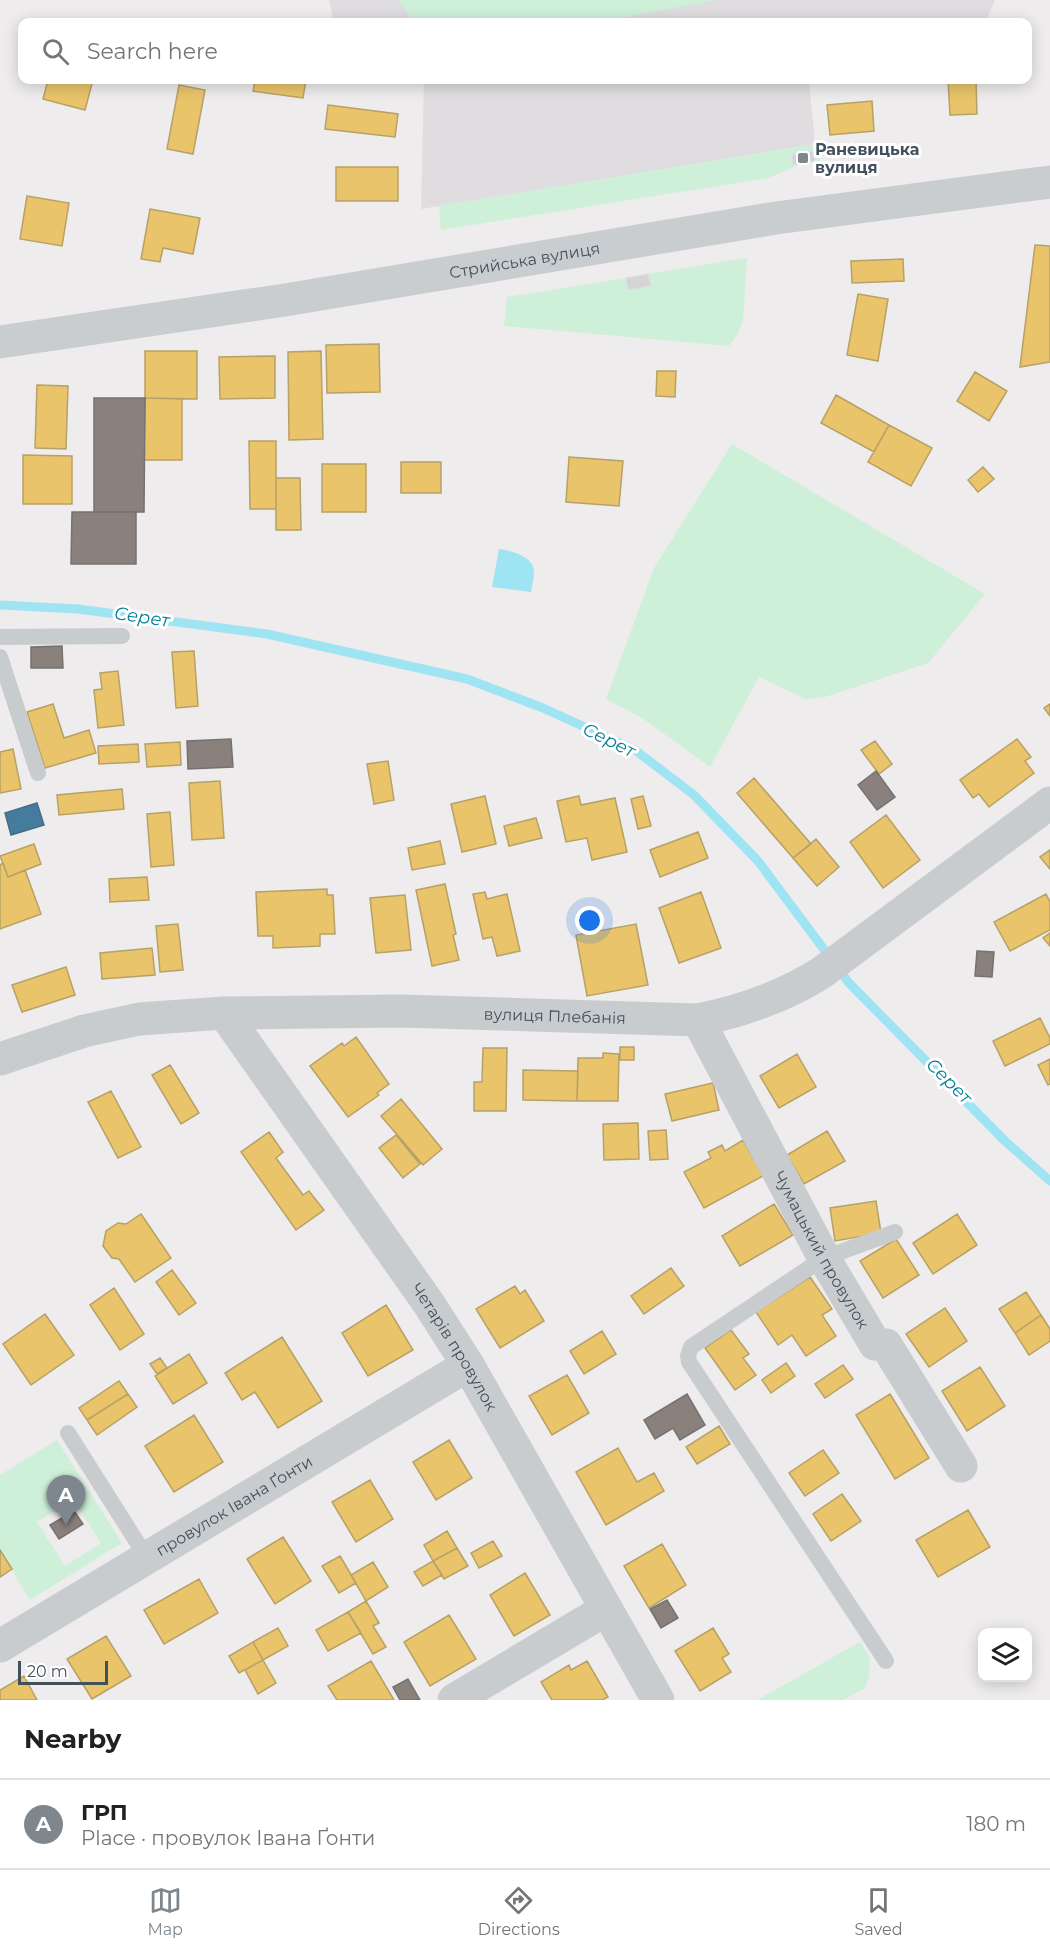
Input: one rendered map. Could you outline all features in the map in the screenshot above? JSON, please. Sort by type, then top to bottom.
[{"type":"main road","name":"Стрийська вулиця","points":[[0,342],[297,298],[776,218],[1050,182]]},
{"type":"street","name":"вулиця Плебанія","points":[[2,1051],[139,1019],[224,1013],[401,1011],[698,1020],[729,1014],[802,985],[821,973],[1050,803]]},
{"type":"street","name":"Четарів провулок","points":[[224,1013],[429,1304],[468,1365],[658,1700]]},
{"type":"street","name":"Чумацький провулок","points":[[698,1020],[824,1258],[875,1344],[886,1345],[961,1466]]},
{"type":"street","name":"провулок Івана Ґонти","points":[[0,1646],[468,1365]]},
{"type":"street","points":[[454,1700],[605,1610]]},
{"type":"lane","points":[[0,637],[122,636]]},
{"type":"lane","points":[[0,657],[38,773]]},
{"type":"lane","points":[[886,1661],[696,1372],[688,1356],[691,1347],[824,1258],[895,1233]]},
{"type":"lane","points":[[68,1433],[147,1558]]},
{"type":"shaded area","points":[[329,0],[995,0],[987,18],[333,18]]},
{"type":"shaded area","points":[[424,84],[809,84],[815,144],[421,209]]},
{"type":"green space","points":[[398,0],[715,0],[621,18],[410,17]]},
{"type":"green space","points":[[815,144],[820,162],[816,163],[813,151],[792,155],[794,167],[768,178],[441,230],[439,206]]},
{"type":"green space","points":[[747,258],[743,321],[729,346],[504,326],[507,297],[626,278],[628,290],[650,286],[648,274]]},
{"type":"green space","points":[[732,444],[985,594],[928,663],[825,697],[805,699],[759,677],[710,767],[642,718],[606,699],[654,568]]},
{"type":"green space","points":[[57,1440],[122,1543],[30,1600],[0,1550],[0,1475]],"holes":[[[73,1499],[101,1543],[65,1566],[37,1522]]]},
{"type":"green space","points":[[860,1642],[870,1657],[869,1677],[864,1689],[843,1700],[757,1700]]},
{"type":"water","points":[[499,549],[521,555],[533,566],[531,592],[492,587]]},
{"type":"building: Homes","points":[[47,84],[92,84],[85,110],[43,99]]},
{"type":"building: Homes","points":[[254,84],[305,84],[303,98],[253,91]]},
{"type":"building: Homes","points":[[948,84],[976,84],[977,114],[950,115]]},
{"type":"building: Homes","points":[[179,85],[205,90],[193,154],[167,149]]},
{"type":"building: Homes","points":[[872,101],[874,131],[830,135],[827,105]]},
{"type":"building: Homes","points":[[328,105],[398,114],[395,137],[325,129]]},
{"type":"building: Homes","points":[[336,167],[398,167],[398,201],[336,201]]},
{"type":"building: Homes","points":[[27,196],[69,203],[62,246],[20,239]]},
{"type":"building: Homes","points":[[150,209],[200,218],[193,254],[163,248],[160,262],[141,259]]},
{"type":"building: Homes","points":[[1035,245],[1050,246],[1050,362],[1020,367]]},
{"type":"building: Homes","points":[[903,259],[904,281],[852,283],[851,261]]},
{"type":"building: Homes","points":[[858,294],[888,299],[878,361],[847,355]]},
{"type":"building: Homes","points":[[379,344],[380,392],[327,393],[326,345]]},
{"type":"building: Homes","points":[[145,351],[197,351],[197,399],[145,398]]},
{"type":"building: Homes","points":[[321,351],[323,439],[289,440],[288,352]]},
{"type":"building: Homes","points":[[275,356],[275,398],[220,399],[219,357]]},
{"type":"building: Homes","points":[[657,371],[676,371],[675,397],[656,396]]},
{"type":"building: Homes","points":[[975,372],[1007,391],[989,421],[957,401]]},
{"type":"building: Homes","points":[[37,385],[68,386],[66,449],[35,448]]},
{"type":"building: Homes","points":[[836,395],[889,425],[874,452],[821,423]]},
{"type":"building: Homes","points":[[145,398],[182,399],[182,460],[144,460]]},
{"type":"building: Homes","points":[[889,425],[932,448],[911,486],[868,462]]},
{"type":"building: Homes","points":[[249,441],[276,441],[276,509],[250,509]]},
{"type":"building: Homes","points":[[23,455],[72,456],[72,504],[23,504]]},
{"type":"building: Homes","points":[[569,457],[623,461],[619,506],[566,502]]},
{"type":"building: Homes","points":[[401,462],[441,462],[441,493],[401,493]]},
{"type":"building: Homes","points":[[322,464],[366,464],[366,512],[322,512]]},
{"type":"building: Homes","points":[[983,467],[994,479],[978,492],[968,480]]},
{"type":"building: Homes","points":[[276,478],[300,478],[301,530],[276,530]]},
{"type":"building: Homes","points":[[194,651],[198,706],[176,708],[172,652]]},
{"type":"building: Homes","points":[[118,671],[124,725],[98,728],[94,690],[102,689],[100,673]]},
{"type":"building: Homes","points":[[53,704],[64,738],[89,730],[96,753],[45,768],[27,712]]},
{"type":"building: Homes","points":[[1050,704],[1050,716],[1044,708]]},
{"type":"building: Homes","points":[[1017,739],[1031,757],[1025,761],[1034,773],[989,807],[979,794],[973,798],[960,780]]},
{"type":"building: Homes","points":[[875,741],[892,764],[879,774],[861,750]]},
{"type":"building: Homes","points":[[180,742],[181,765],[147,767],[145,744]]},
{"type":"building: Homes","points":[[138,744],[139,762],[99,764],[98,746]]},
{"type":"building: Homes","points":[[13,749],[21,789],[0,793],[0,752]]},
{"type":"building: Homes","points":[[388,761],[394,800],[374,804],[367,764]]},
{"type":"building: Homes","points":[[754,778],[811,844],[793,858],[737,793]]},
{"type":"building: Homes","points":[[220,781],[224,838],[192,840],[189,783]]},
{"type":"building: Homes","points":[[122,789],[124,809],[59,815],[57,795]]},
{"type":"building: Homes","points":[[485,796],[496,844],[462,852],[451,804]]},
{"type":"building: Homes","points":[[579,796],[581,805],[615,798],[627,852],[592,860],[587,838],[566,842],[557,801]]},
{"type":"building: Homes","points":[[643,796],[651,826],[638,829],[631,799]]},
{"type":"building: Homes","points":[[170,812],[174,865],[151,867],[147,814]]},
{"type":"building: Homes","points":[[886,815],[920,860],[883,888],[850,842]]},
{"type":"building: Homes","points":[[536,818],[542,838],[509,846],[504,826]]},
{"type":"building: Homes","points":[[698,832],[708,858],[660,877],[650,850]]},
{"type":"building: Homes","points":[[816,839],[839,867],[817,886],[793,858]]},
{"type":"building: Homes","points":[[440,841],[445,864],[412,870],[408,848]]},
{"type":"building: Homes","points":[[34,844],[41,864],[8,877],[0,856]]},
{"type":"building: Homes","points":[[1050,850],[1050,869],[1040,857]]},
{"type":"building: Homes","points":[[3,863],[8,877],[25,870],[41,914],[0,929],[0,865]]},
{"type":"building: Homes","points":[[147,877],[149,900],[110,902],[109,879]]},
{"type":"building: Homes","points":[[445,884],[459,960],[432,966],[416,890]]},
{"type":"building: Homes","points":[[327,889],[327,895],[333,895],[335,934],[320,934],[320,946],[273,948],[273,936],[258,936],[256,892]]},
{"type":"building: Homes","points":[[485,892],[487,899],[507,894],[520,951],[497,956],[492,937],[483,939],[473,894]]},
{"type":"building: Homes","points":[[701,892],[721,948],[679,963],[659,908]]},
{"type":"building: Homes","points":[[1046,894],[1050,902],[1050,930],[1010,951],[994,922]]},
{"type":"building: Homes","points":[[405,895],[411,950],[376,953],[370,898]]},
{"type":"building: Homes","points":[[178,924],[183,970],[160,972],[156,926]]},
{"type":"building: Homes","points":[[636,924],[648,985],[587,996],[576,935]]},
{"type":"building: Homes","points":[[1050,933],[1050,946],[1043,938]]},
{"type":"building: Homes","points":[[152,948],[155,975],[102,979],[100,953]]},
{"type":"building: Homes","points":[[66,967],[75,995],[22,1012],[12,985]]},
{"type":"building: Homes","points":[[1040,1018],[1050,1038],[1050,1044],[1005,1066],[993,1041]]},
{"type":"building: Homes","points":[[356,1037],[389,1084],[377,1093],[379,1095],[348,1117],[310,1066],[342,1043],[344,1046]]},
{"type":"building: Homes","points":[[620,1047],[634,1047],[634,1060],[620,1060]]},
{"type":"building: Homes","points":[[483,1048],[507,1048],[506,1111],[474,1111],[474,1082],[482,1082]]},
{"type":"building: Homes","points":[[603,1053],[619,1054],[618,1101],[577,1101],[578,1058],[603,1058]]},
{"type":"building: Homes","points":[[797,1054],[816,1087],[779,1108],[760,1076]]},
{"type":"building: Homes","points":[[1050,1059],[1050,1084],[1048,1085],[1038,1065]]},
{"type":"building: Homes","points":[[170,1065],[199,1113],[181,1124],[152,1075]]},
{"type":"building: Homes","points":[[523,1070],[578,1071],[577,1101],[523,1100]]},
{"type":"building: Homes","points":[[713,1083],[719,1110],[672,1121],[665,1094]]},
{"type":"building: Homes","points":[[111,1091],[141,1147],[118,1158],[88,1102]]},
{"type":"building: Homes","points":[[401,1099],[442,1149],[423,1165],[381,1116]]},
{"type":"building: Homes","points":[[638,1123],[639,1159],[604,1160],[603,1124]]},
{"type":"building: Homes","points":[[666,1130],[668,1159],[650,1160],[648,1131]]},
{"type":"building: Homes","points":[[827,1131],[845,1161],[804,1184],[787,1155]]},
{"type":"building: Homes","points":[[269,1132],[283,1152],[276,1158],[303,1195],[309,1191],[324,1210],[296,1230],[241,1152]]},
{"type":"building: Homes","points":[[396,1135],[420,1164],[403,1178],[379,1148]]},
{"type":"building: Homes","points":[[743,1140],[763,1176],[704,1208],[684,1172],[711,1158],[708,1152],[722,1145],[725,1151]]},
{"type":"building: Homes","points":[[876,1201],[881,1233],[835,1241],[830,1208]]},
{"type":"building: Homes","points":[[774,1204],[793,1235],[740,1266],[722,1236]]},
{"type":"building: Homes","points":[[141,1214],[171,1258],[135,1282],[119,1259],[112,1258],[103,1246],[106,1231],[118,1223],[126,1224]]},
{"type":"building: Homes","points":[[957,1214],[977,1245],[933,1274],[913,1243]]},
{"type":"building: Homes","points":[[896,1239],[919,1275],[883,1298],[860,1261]]},
{"type":"building: Homes","points":[[671,1268],[684,1286],[644,1314],[631,1296]]},
{"type":"building: Homes","points":[[172,1270],[196,1303],[179,1315],[156,1282]]},
{"type":"building: Homes","points":[[810,1277],[832,1309],[822,1315],[836,1336],[806,1356],[792,1335],[778,1345],[756,1312]]},
{"type":"building: Homes","points":[[515,1286],[520,1294],[525,1290],[544,1321],[500,1348],[476,1309]]},
{"type":"building: Homes","points":[[114,1288],[144,1334],[120,1350],[90,1305]]},
{"type":"building: Homes","points":[[1026,1292],[1041,1315],[1015,1333],[999,1309]]},
{"type":"building: Homes","points":[[386,1305],[413,1350],[368,1376],[342,1333]]},
{"type":"building: Homes","points":[[945,1308],[967,1341],[929,1367],[906,1334]]},
{"type":"building: Homes","points":[[45,1314],[74,1355],[31,1385],[3,1344]]},
{"type":"building: Homes","points":[[1041,1315],[1050,1329],[1050,1341],[1029,1355],[1015,1333]]},
{"type":"building: Homes","points":[[731,1330],[749,1354],[743,1358],[756,1375],[735,1390],[705,1348]]},
{"type":"building: Homes","points":[[602,1331],[616,1354],[584,1374],[570,1351]]},
{"type":"building: Homes","points":[[282,1337],[322,1401],[278,1428],[255,1392],[242,1400],[225,1373]]},
{"type":"building: Homes","points":[[189,1354],[207,1383],[173,1404],[155,1376]]},
{"type":"building: Homes","points":[[160,1358],[167,1368],[157,1374],[150,1364]]},
{"type":"building: Homes","points":[[786,1363],[795,1376],[771,1393],[762,1380]]},
{"type":"building: Homes","points":[[843,1365],[853,1379],[825,1398],[815,1384]]},
{"type":"building: Homes","points":[[980,1367],[1005,1406],[967,1431],[942,1391]]},
{"type":"building: Homes","points":[[567,1375],[589,1413],[552,1435],[529,1396]]},
{"type":"building: Homes","points":[[119,1381],[128,1394],[87,1420],[79,1408]]},
{"type":"building: Homes","points":[[128,1394],[137,1407],[97,1435],[87,1420]]},
{"type":"building: Homes","points":[[890,1394],[929,1458],[895,1479],[856,1415]]},
{"type":"building: Homes","points":[[194,1415],[223,1462],[174,1492],[145,1446]]},
{"type":"building: Homes","points":[[719,1426],[730,1444],[697,1464],[686,1447]]},
{"type":"building: Homes","points":[[449,1440],[472,1478],[436,1500],[413,1462]]},
{"type":"building: Homes","points":[[618,1448],[637,1482],[654,1473],[664,1491],[606,1525],[576,1472]]},
{"type":"building: Homes","points":[[823,1450],[839,1473],[805,1496],[789,1473]]},
{"type":"building: Homes","points":[[370,1480],[393,1519],[356,1542],[332,1502]]},
{"type":"building: Homes","points":[[842,1494],[861,1521],[831,1541],[813,1514]]},
{"type":"building: Homes","points":[[968,1510],[990,1547],[938,1577],[916,1540]]},
{"type":"building: Homes","points":[[447,1531],[457,1548],[433,1561],[424,1545]]},
{"type":"building: Homes","points":[[283,1537],[311,1581],[275,1604],[247,1559]]},
{"type":"building: Homes","points":[[493,1541],[502,1556],[479,1568],[471,1553]]},
{"type":"building: Homes","points":[[662,1544],[686,1585],[649,1608],[624,1566]]},
{"type":"building: Homes","points":[[457,1548],[468,1566],[444,1579],[433,1561]]},
{"type":"building: Homes","points":[[0,1550],[12,1569],[0,1577]]},
{"type":"building: Homes","points":[[340,1556],[356,1583],[339,1593],[322,1566]]},
{"type":"building: Homes","points":[[433,1561],[442,1575],[423,1586],[414,1572]]},
{"type":"building: Homes","points":[[373,1562],[388,1587],[366,1601],[351,1575]]},
{"type":"building: Homes","points":[[525,1573],[550,1615],[514,1636],[490,1595]]},
{"type":"building: Homes","points":[[199,1579],[218,1613],[164,1644],[144,1610]]},
{"type":"building: Homes","points":[[366,1601],[379,1623],[373,1626],[386,1647],[373,1654],[348,1612]]},
{"type":"building: Homes","points":[[348,1612],[361,1633],[328,1651],[316,1630]]},
{"type":"building: Homes","points":[[449,1615],[476,1659],[430,1686],[404,1642]]},
{"type":"building: Homes","points":[[278,1628],[288,1646],[263,1660],[253,1642]]},
{"type":"building: Homes","points":[[713,1628],[729,1654],[722,1658],[731,1672],[700,1691],[675,1651]]},
{"type":"building: Homes","points":[[106,1636],[131,1676],[92,1699],[67,1659]]},
{"type":"building: Homes","points":[[253,1642],[263,1660],[239,1673],[229,1656]]},
{"type":"building: Homes","points":[[263,1660],[276,1683],[258,1694],[245,1670]]},
{"type":"building: Homes","points":[[371,1661],[394,1700],[337,1700],[328,1686]]},
{"type":"building: Homes","points":[[587,1661],[608,1697],[602,1700],[552,1700],[541,1682],[569,1665],[571,1670]]},
{"type":"building: Homes","points":[[24,1676],[37,1700],[0,1700],[0,1690]]},
{"type":"building: Public","points":[[37,803],[44,825],[11,835],[5,813]]},
{"type":"building: Industry","points":[[94,398],[145,398],[144,512],[94,512]]},
{"type":"building: Industry","points":[[72,512],[136,512],[136,564],[71,564]]},
{"type":"building: Industry","points":[[62,646],[63,668],[31,668],[31,647]]},
{"type":"building: Industry","points":[[231,739],[233,767],[188,769],[187,741]]},
{"type":"building: Industry","points":[[876,771],[895,797],[877,810],[858,785]]},
{"type":"building: Industry","points":[[977,951],[994,952],[992,977],[975,976]]},
{"type":"building: Industry","points":[[687,1394],[705,1425],[680,1440],[673,1428],[655,1439],[644,1420]]},
{"type":"building: Industry","points":[[74,1511],[83,1524],[59,1539],[50,1525]]},
{"type":"building: Industry","points":[[667,1600],[678,1618],[661,1628],[650,1609]]},
{"type":"building: Industry","points":[[408,1679],[420,1700],[400,1700],[393,1687]]},
{"type":"building: Other","points":[[814,151],[815,161],[793,165],[792,155]]},
{"type":"building: Other","points":[[648,274],[651,286],[628,290],[626,278]]},
{"type":"waterway","name":"Серет","points":[[0,605],[78,609],[267,634],[467,679],[543,708],[635,750],[694,795],[758,861],[849,983],[1005,1141],[1050,1181]]},
{"type":"place","name":"Раневицька вулиця","points":[[803,158]]},
{"type":"place","name":"ГРП","points":[[66,1525]]}]
